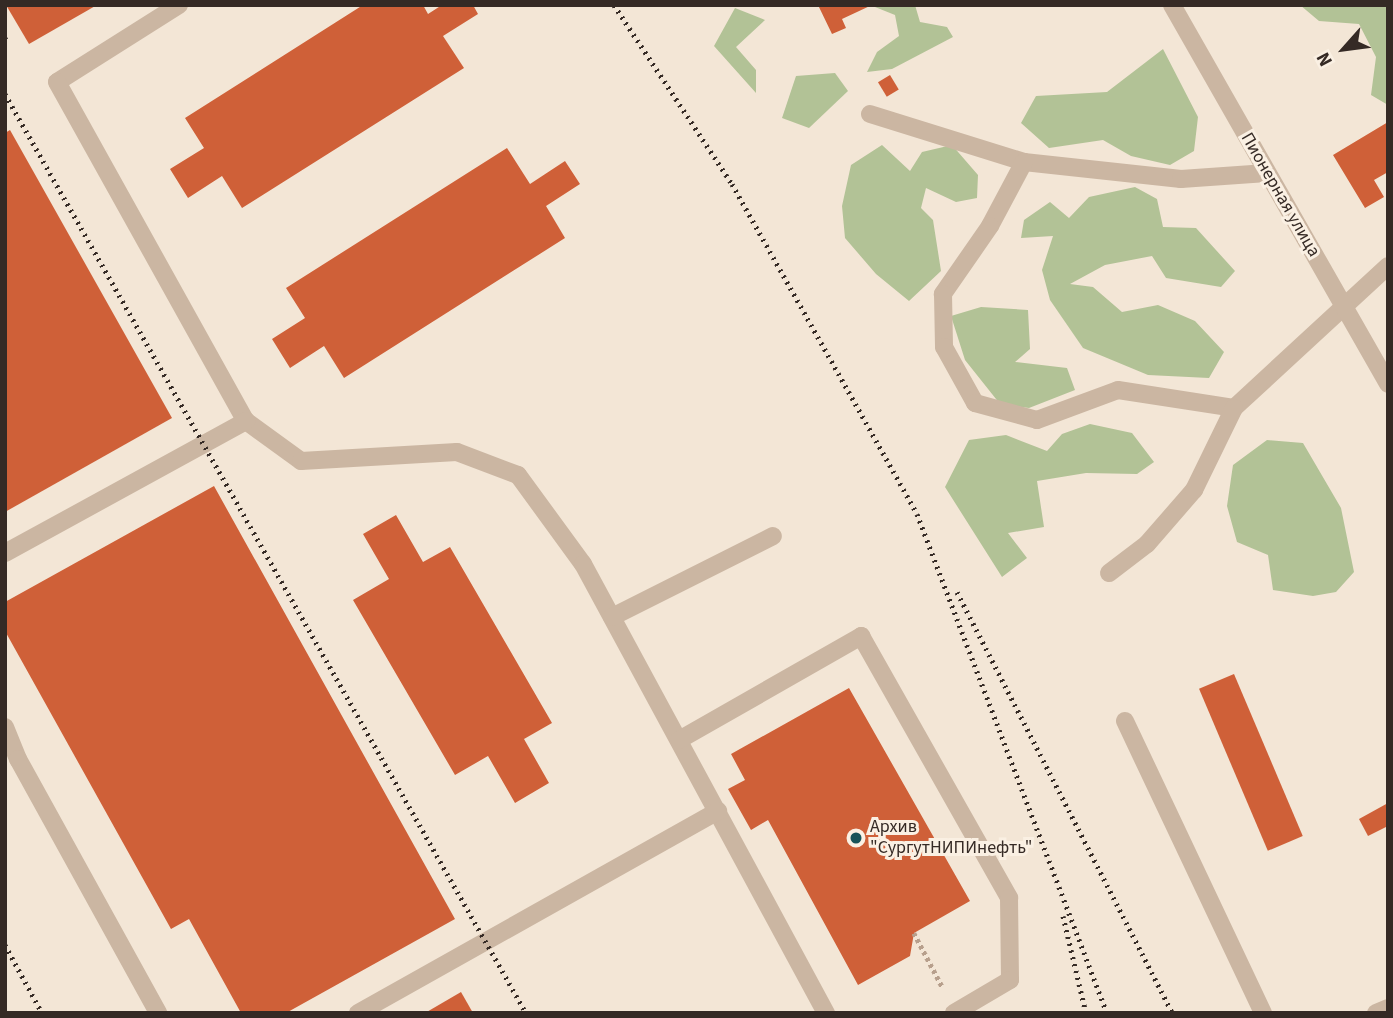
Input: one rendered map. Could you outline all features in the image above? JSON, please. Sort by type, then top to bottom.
[{"type":"street","points":[[179,5],[57,82],[246,421],[302,461],[457,452],[518,475],[583,564],[826,1013]]},
{"type":"street","name":"Пионерная улица","points":[[1172,5],[1388,384]]},
{"type":"street","points":[[870,114],[1024,162],[1181,179],[1268,173]]},
{"type":"street","points":[[1024,162],[990,226],[943,295],[944,347],[975,402],[1037,420],[1118,390],[1234,408]]},
{"type":"street","points":[[1109,573],[1147,544],[1194,490],[1234,408],[1388,265]]},
{"type":"street","points":[[5,553],[246,421]]},
{"type":"street","points":[[612,617],[773,536]]},
{"type":"street","points":[[679,740],[861,636],[1009,898],[1010,980],[955,1012]]},
{"type":"street","points":[[1125,721],[1263,1013]]},
{"type":"street","points":[[5,727],[18,759],[158,1013]]},
{"type":"street","points":[[358,1013],[718,811]]},
{"type":"street","points":[[1376,1013],[1388,1008]]},
{"type":"path","points":[[914,933],[955,1012]]},
{"type":"green space","points":[[870,5],[915,5],[920,22],[947,27],[953,37],[892,69],[867,72],[877,52],[899,36],[895,15]]},
{"type":"green space","points":[[1300,5],[1388,5],[1388,105],[1371,95],[1376,57],[1359,24],[1319,21]]},
{"type":"green space","points":[[735,8],[765,20],[736,47],[756,70],[756,93],[714,46]]},
{"type":"green space","points":[[1163,49],[1198,117],[1194,151],[1170,165],[1131,156],[1103,140],[1049,148],[1021,123],[1036,96],[1107,92]]},
{"type":"green space","points":[[835,73],[848,91],[809,128],[782,118],[796,76]]},
{"type":"green space","points":[[882,145],[910,171],[922,152],[952,145],[978,175],[977,198],[956,202],[926,188],[921,208],[933,220],[941,271],[909,301],[876,274],[845,238],[842,206],[851,165]]},
{"type":"green space","points":[[1135,187],[1157,199],[1163,227],[1196,228],[1235,271],[1221,287],[1166,278],[1152,256],[1105,265],[1070,284],[1093,287],[1122,312],[1158,305],[1195,321],[1224,352],[1209,378],[1148,375],[1083,348],[1050,300],[1042,270],[1053,236],[1021,238],[1024,220],[1050,202],[1069,218],[1089,197]]},
{"type":"green space","points":[[981,307],[1028,310],[1030,349],[1015,362],[1067,368],[1075,390],[1029,408],[1000,404],[965,360],[951,316]]},
{"type":"green space","points":[[1090,424],[1132,433],[1154,462],[1137,474],[1086,473],[1037,481],[1044,527],[1008,533],[1027,558],[1002,577],[945,487],[969,440],[1006,435],[1047,451],[1062,434]]},
{"type":"green space","points":[[1267,440],[1303,443],[1341,508],[1354,572],[1336,592],[1313,596],[1273,590],[1268,555],[1237,542],[1227,506],[1233,465]]},
{"type":"building","points":[[6,5],[97,5],[29,44]]},
{"type":"building","points":[[363,5],[423,5],[428,14],[442,5],[473,5],[478,14],[443,36],[464,68],[242,208],[222,176],[188,198],[170,169],[204,148],[185,118]]},
{"type":"building","points":[[818,5],[872,5],[842,19],[846,28],[832,34]]},
{"type":"building","points":[[890,75],[899,90],[887,97],[878,82]]},
{"type":"building","points":[[1388,122],[1388,172],[1374,180],[1384,197],[1365,208],[1333,155]]},
{"type":"building","points":[[10,130],[172,418],[5,512],[5,133]]},
{"type":"building","points":[[507,148],[530,184],[565,161],[580,184],[546,206],[565,238],[344,378],[324,346],[290,368],[272,339],[305,318],[286,288]]},
{"type":"building","points":[[214,486],[455,919],[286,1013],[241,1013],[189,919],[171,929],[5,631],[5,602]]},
{"type":"building","points":[[396,515],[423,562],[450,547],[552,723],[524,739],[549,783],[515,803],[488,756],[455,775],[353,600],[389,579],[363,534]]},
{"type":"building","points":[[1234,674],[1303,836],[1268,851],[1199,689]]},
{"type":"building","name":"Архив \"СургутНИПИнефть\"","points":[[849,688],[970,901],[914,933],[910,956],[858,985],[768,820],[751,830],[728,789],[745,780],[731,754]]},
{"type":"building","points":[[1388,803],[1388,826],[1368,836],[1359,819]]},
{"type":"building","points":[[461,992],[473,1013],[425,1013]]},
{"type":"railway","points":[[614,5],[732,184],[917,514],[1107,1013]]},
{"type":"railway","points":[[5,94],[526,1013]]},
{"type":"railway","points":[[957,592],[1172,1013]]},
{"type":"railway","points":[[1063,916],[1086,1013]]},
{"type":"railway","points":[[5,945],[42,1013]]},
{"type":"place","name":"Архив \"СургутНИПИнефть\"","points":[[856,838]]}]
